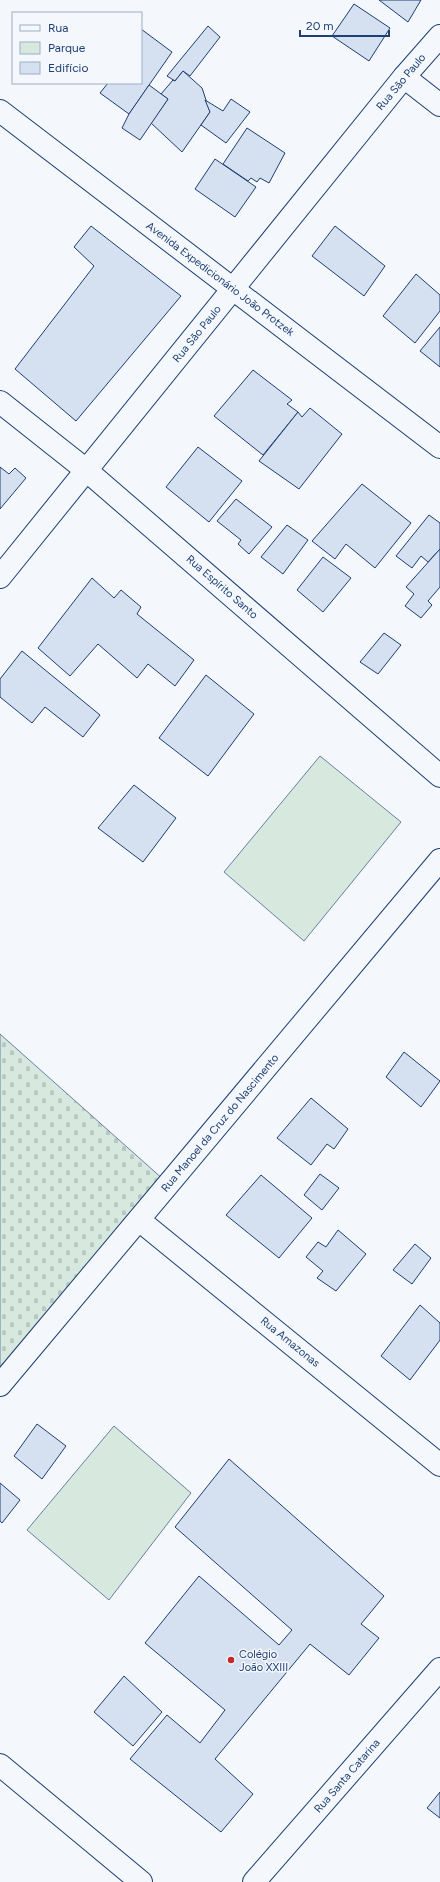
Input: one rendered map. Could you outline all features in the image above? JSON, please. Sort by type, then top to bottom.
[{"type":"main road","name":"Rua São Paulo","points":[[0,577],[404,77],[440,36]]},
{"type":"main road","points":[[404,77],[440,105]]},
{"type":"main road","name":"Avenida Expedicionário João Protzek","points":[[0,111],[234,288],[440,447]]},
{"type":"main road","name":"Rua Espírito Santo","points":[[0,402],[86,470],[440,776]]},
{"type":"main road","name":"Rua Manoel da Cruz do Nascimento","points":[[0,1385],[440,860]]},
{"type":"main road","name":"Rua Amazonas","points":[[139,1220],[440,1465]]},
{"type":"main road","name":"Rua Santa Catarina","points":[[254,1882],[440,1669]]},
{"type":"main road","points":[[0,1765],[141,1882]]},
{"type":"green space","points":[[320,756],[401,822],[304,941],[224,872]]},
{"type":"green space","points":[[0,1034],[164,1180],[0,1370]]},
{"type":"green space","points":[[114,1426],[191,1493],[109,1600],[27,1530]]},
{"type":"building","points":[[379,0],[421,0],[408,22]]},
{"type":"building","points":[[354,4],[390,28],[369,61],[332,36]]},
{"type":"building","points":[[208,26],[220,37],[190,76],[183,71],[175,81],[167,76]]},
{"type":"building","points":[[142,30],[172,52],[129,114],[100,93],[107,84],[142,84]]},
{"type":"building","points":[[183,71],[202,88],[210,112],[182,152],[151,123],[168,99],[161,94]]},
{"type":"building","points":[[149,85],[168,99],[140,140],[122,128],[129,114]]},
{"type":"building","points":[[231,99],[250,112],[226,143],[201,125],[210,112],[205,100],[223,111]]},
{"type":"building","points":[[247,128],[285,153],[269,183],[260,178],[257,182],[251,178],[248,181],[223,164]]},
{"type":"building","points":[[215,159],[256,187],[235,217],[195,189]]},
{"type":"building","points":[[91,226],[181,296],[76,421],[15,369],[94,266],[74,247]]},
{"type":"building","points":[[335,226],[385,266],[364,296],[312,256]]},
{"type":"building","points":[[416,274],[440,295],[440,311],[415,343],[383,316]]},
{"type":"building","points":[[440,327],[440,367],[420,351]]},
{"type":"building","points":[[253,370],[292,400],[287,404],[298,412],[263,455],[214,416]]},
{"type":"building","points":[[310,408],[342,434],[299,489],[259,461],[298,412],[302,417]]},
{"type":"building","points":[[198,447],[242,481],[209,522],[166,487]]},
{"type":"building","points":[[0,467],[9,474],[15,468],[26,478],[0,509]]},
{"type":"building","points":[[362,484],[411,523],[375,568],[346,544],[335,559],[312,541]]},
{"type":"building","points":[[236,499],[272,527],[249,554],[238,544],[241,540],[217,521]]},
{"type":"building","points":[[429,515],[440,523],[440,549],[428,562],[421,556],[412,568],[396,556]]},
{"type":"building","points":[[287,525],[308,540],[283,574],[261,557]]},
{"type":"building","points":[[440,549],[440,587],[428,601],[432,605],[421,618],[405,606],[414,594],[406,587]]},
{"type":"building","points":[[323,557],[351,578],[323,612],[297,590]]},
{"type":"building","points":[[92,578],[114,598],[121,590],[141,607],[137,614],[194,660],[175,686],[148,664],[137,678],[98,644],[70,676],[38,648]]},
{"type":"building","points":[[384,633],[401,645],[378,674],[360,662]]},
{"type":"building","points":[[22,651],[100,715],[83,737],[45,707],[32,723],[0,697],[0,679]]},
{"type":"building","points":[[206,675],[254,714],[208,776],[159,738]]},
{"type":"building","points":[[134,785],[176,818],[143,862],[98,828]]},
{"type":"building","points":[[404,1052],[440,1081],[421,1107],[386,1077]]},
{"type":"building","points":[[311,1098],[348,1129],[334,1149],[327,1144],[311,1165],[277,1138]]},
{"type":"building","points":[[320,1174],[339,1188],[322,1210],[304,1195]]},
{"type":"building","points":[[261,1175],[312,1218],[279,1258],[226,1215]]},
{"type":"building","points":[[338,1230],[366,1254],[336,1291],[317,1278],[323,1271],[306,1257],[318,1242],[326,1247]]},
{"type":"building","points":[[415,1244],[431,1258],[412,1284],[393,1270]]},
{"type":"building","points":[[420,1305],[440,1323],[440,1340],[410,1380],[381,1356]]},
{"type":"building","points":[[37,1424],[66,1446],[42,1479],[14,1456]]},
{"type":"building","name":"Colégio João XXIII","points":[[229,1459],[384,1596],[361,1624],[379,1638],[349,1675],[310,1644],[215,1759],[253,1794],[221,1832],[130,1759],[167,1715],[200,1743],[225,1710],[145,1643],[199,1576],[279,1645],[292,1630],[175,1527]]},
{"type":"building","points":[[0,1483],[20,1500],[2,1523],[0,1521]]},
{"type":"building","points":[[124,1676],[162,1712],[133,1746],[94,1712]]},
{"type":"building","points":[[440,1792],[440,1818],[427,1808]]},
{"type":"place","name":"Colégio João XXIII","points":[[231,1660]]}]
